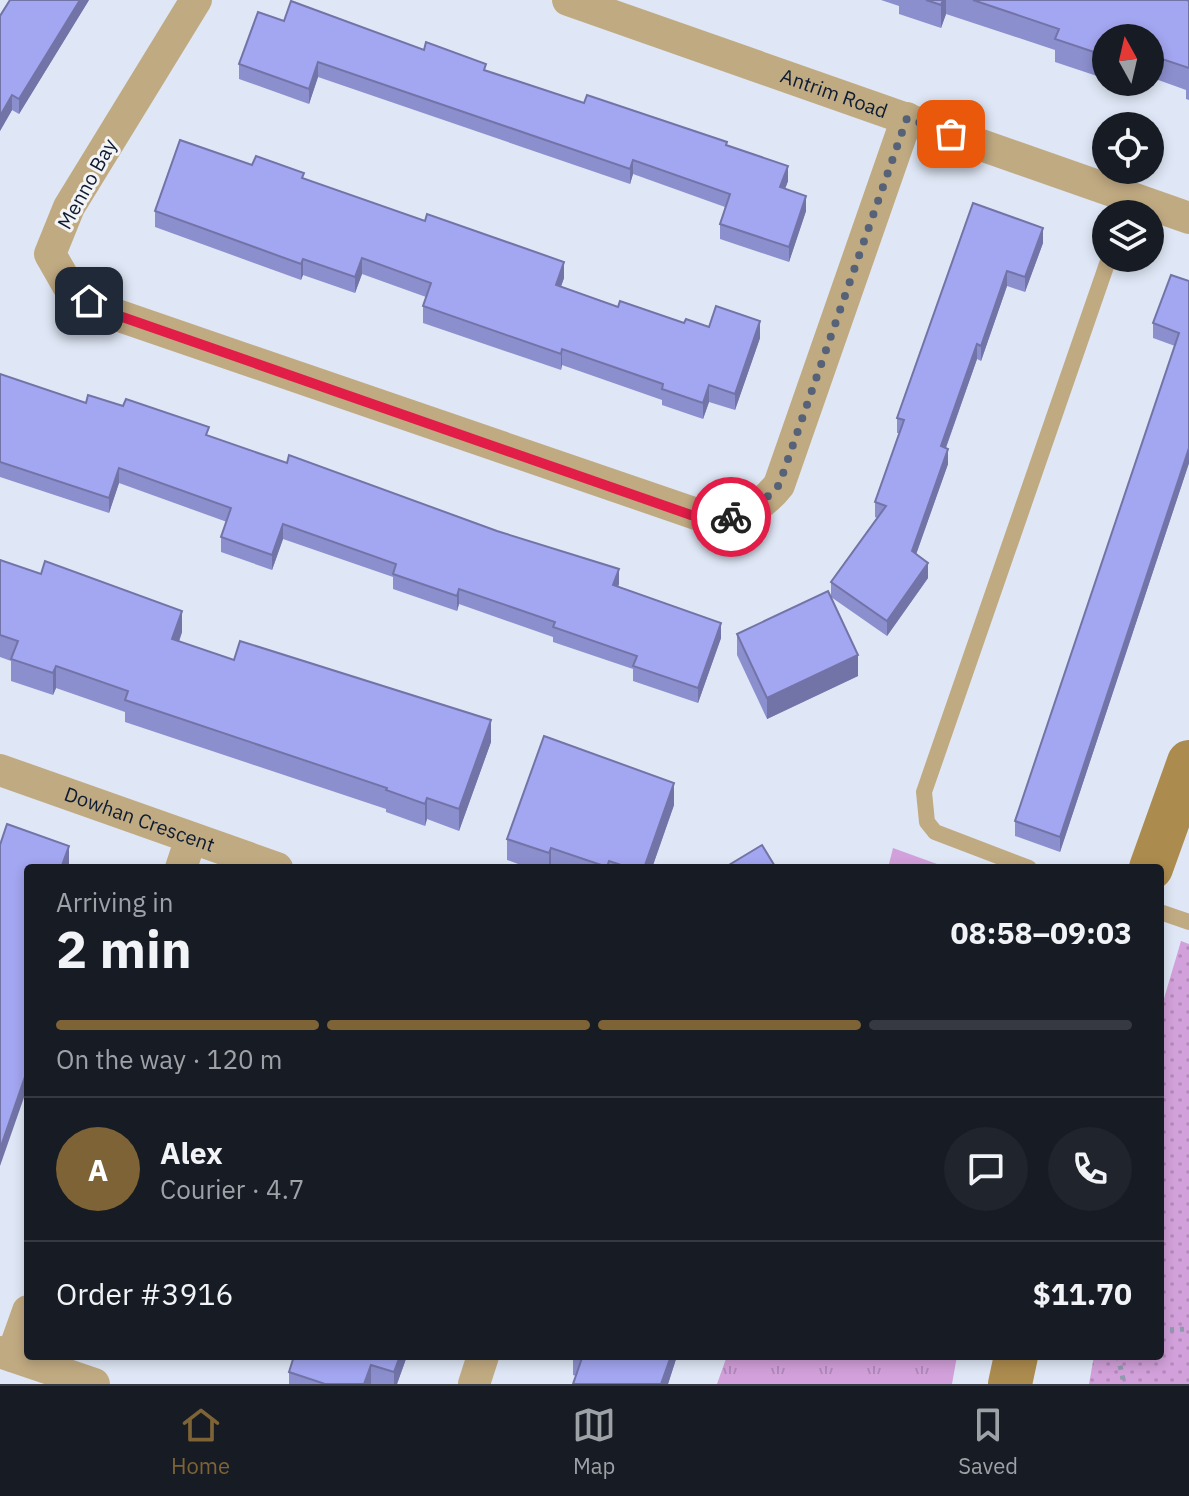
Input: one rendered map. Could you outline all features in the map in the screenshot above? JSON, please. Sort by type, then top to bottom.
[{"type":"street","name":"Menno Bay","points":[[196,0],[69,207],[50,254],[70,289],[108,312],[708,518],[725,519],[757,507],[779,485],[907,118]]},
{"type":"street","name":"Antrim Road","points":[[568,0],[907,118],[1113,200]]},
{"type":"street","name":"Antrim Road","points":[[1164,213],[1189,218]]},
{"type":"street","points":[[1152,864],[1189,762]]},
{"type":"street","name":"Dowhan Crescent","points":[[0,770],[186,853],[253,864]]},
{"type":"street","points":[[24,1319],[6,1354],[94,1384]]},
{"type":"street","points":[[474,1384],[482,1360]]},
{"type":"street","points":[[1010,1384],[1015,1360]]},
{"type":"lane","points":[[1019,864],[935,832],[927,822],[924,792],[1104,272]]},
{"type":"lane","points":[[1164,913],[1189,922]]},
{"type":"path","points":[[1164,1330],[1189,1329]]},
{"type":"path","points":[[1119,1360],[1124,1384]]},
{"type":"green space","points":[[893,848],[937,864],[889,864]]},
{"type":"green space","points":[[1181,941],[1189,944],[1189,1384],[1089,1384],[1093,1360],[1164,1360],[1164,998]]},
{"type":"green space","points":[[726,1360],[956,1360],[952,1384],[717,1384]]},
{"type":"building","points":[[10,0],[80,0],[19,99],[12,95],[0,116],[0,16]]},
{"type":"building","points":[[926,0],[943,0],[941,5]]},
{"type":"building","points":[[973,0],[1187,0],[1189,68],[1164,60],[1164,24],[1092,24],[1092,51],[1055,39],[1059,29]]},
{"type":"building","points":[[291,1],[424,50],[426,42],[486,64],[484,70],[584,103],[587,95],[788,166],[780,187],[806,196],[789,247],[720,224],[730,194],[633,160],[630,169],[318,62],[309,89],[239,64],[258,12],[284,21]]},
{"type":"building","points":[[180,140],[252,165],[256,156],[304,173],[302,178],[425,221],[427,214],[564,262],[556,285],[618,307],[620,301],[684,323],[686,319],[709,327],[716,306],[760,321],[735,394],[709,385],[703,403],[662,389],[663,384],[562,349],[561,354],[423,306],[431,283],[362,258],[355,277],[303,259],[301,264],[155,211]]},
{"type":"building","points":[[973,203],[1043,228],[1025,277],[1007,271],[981,346],[977,344],[941,446],[948,449],[912,551],[928,563],[887,621],[831,582],[886,506],[875,502],[904,420],[897,418]]},
{"type":"building","points":[[1171,275],[1189,281],[1189,448],[1060,837],[1015,821],[1179,333],[1153,323]]},
{"type":"building","points":[[0,374],[86,403],[88,395],[123,406],[126,399],[209,427],[206,435],[287,463],[289,455],[497,531],[619,569],[613,585],[721,623],[698,688],[633,666],[637,656],[553,627],[555,622],[459,589],[457,596],[393,574],[396,564],[283,524],[272,555],[221,537],[231,508],[119,468],[109,498],[0,462]]},
{"type":"building","points":[[0,560],[41,574],[45,561],[182,611],[172,639],[234,660],[240,641],[491,720],[459,809],[427,798],[425,804],[387,788],[125,700],[128,691],[56,666],[53,673],[11,659],[18,641],[0,635]]},
{"type":"building","points":[[828,591],[858,655],[767,698],[737,634]]},
{"type":"building","points":[[544,736],[674,783],[645,864],[609,861],[608,864],[598,864],[551,848],[549,853],[507,839]]},
{"type":"building","points":[[7,824],[69,846],[62,864],[24,864],[24,1080],[0,1149],[0,845]]},
{"type":"building","points":[[762,845],[774,864],[731,864]]},
{"type":"building","points":[[293,1360],[398,1360],[394,1372],[371,1365],[364,1384],[325,1384],[289,1372]]},
{"type":"building","points":[[581,1360],[670,1360],[661,1384],[573,1384]]},
{"type":"way so far","points":[[731,517],[757,507],[779,485],[907,118],[951,134]]},
{"type":"route","points":[[89,301],[108,312],[691,515],[731,517]]}]
